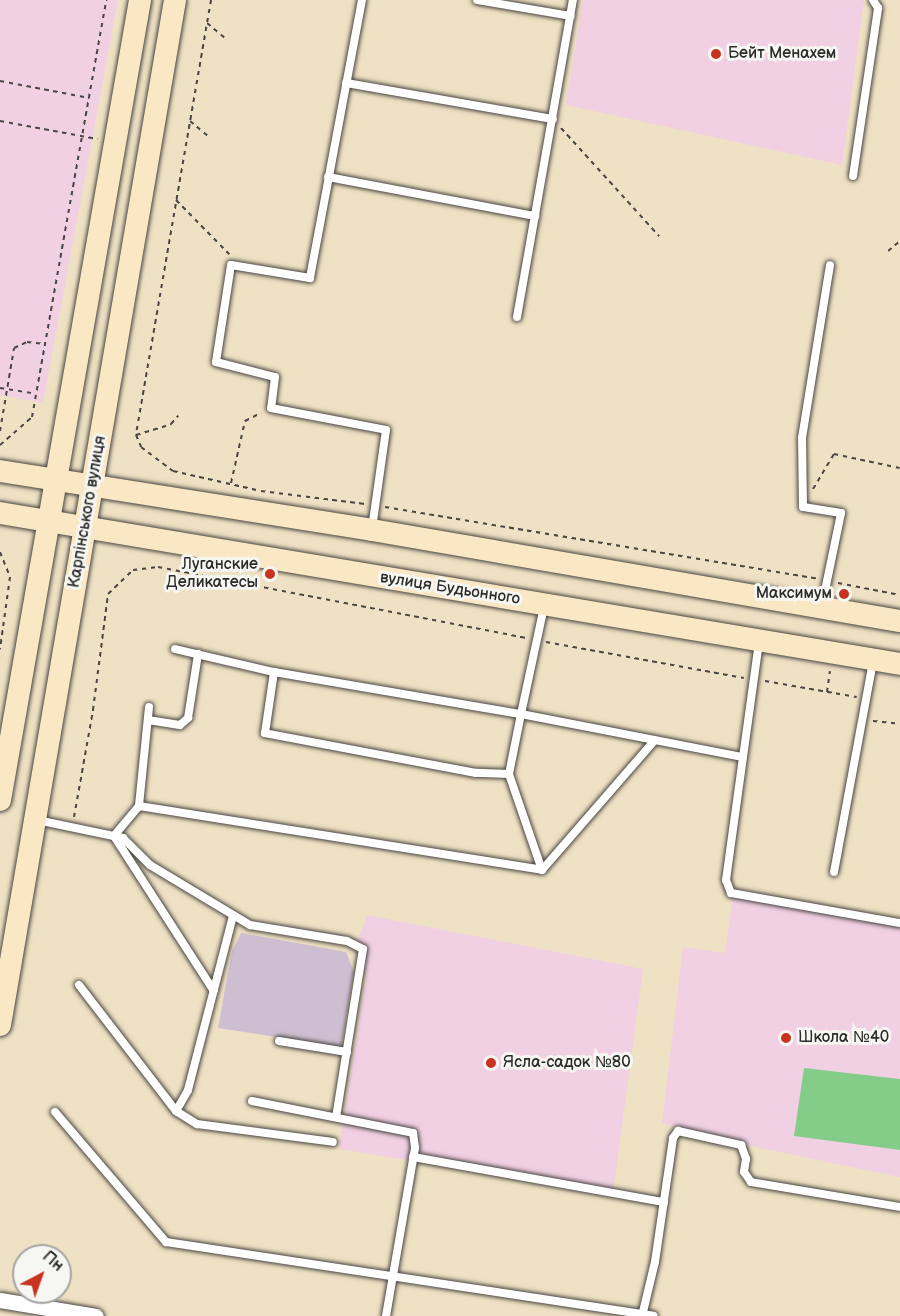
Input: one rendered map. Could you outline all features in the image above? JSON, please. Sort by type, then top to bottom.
[{"type":"street","points":[[0,800],[140,0]]},
{"type":"street","name":"Карпінського вулиця","points":[[0,1025],[175,0]]},
{"type":"street","points":[[0,471],[372,530],[900,621]]},
{"type":"street","name":"вулиця Будьонного","points":[[0,513],[900,664]]},
{"type":"street","points":[[0,1300],[96,1316]]},
{"type":"lane","points":[[362,0],[310,278],[231,265],[216,362],[275,377],[271,408],[386,429],[372,530]]},
{"type":"lane","points":[[477,0],[571,16]]},
{"type":"lane","points":[[517,317],[573,0]]},
{"type":"lane","points":[[853,176],[878,8],[873,0]]},
{"type":"lane","points":[[346,83],[553,119]]},
{"type":"lane","points":[[328,177],[535,216]]},
{"type":"lane","points":[[821,607],[841,513],[803,507],[802,438],[830,265]]},
{"type":"lane","points":[[543,870],[509,774],[544,605]]},
{"type":"lane","points":[[759,641],[760,667],[754,680],[726,880],[731,893],[900,923]]},
{"type":"lane","points":[[176,649],[274,672],[521,714],[743,757]]},
{"type":"lane","points":[[148,720],[180,725],[188,718],[198,654]]},
{"type":"lane","points":[[834,872],[873,660]]},
{"type":"lane","points":[[274,672],[265,733],[476,773],[509,774]]},
{"type":"lane","points":[[114,836],[139,806],[149,707]]},
{"type":"lane","points":[[543,870],[654,741]]},
{"type":"lane","points":[[139,806],[543,870]]},
{"type":"lane","points":[[35,820],[123,838],[150,865],[250,925],[347,941],[363,949],[336,1117]]},
{"type":"lane","points":[[114,836],[214,991]]},
{"type":"lane","points":[[176,1111],[188,1090],[233,916]]},
{"type":"lane","points":[[79,985],[176,1111],[197,1124],[333,1142]]},
{"type":"lane","points":[[279,1041],[347,1052]]},
{"type":"lane","points":[[252,1101],[413,1132],[413,1157],[386,1316]]},
{"type":"lane","points":[[55,1112],[166,1242],[653,1316]]},
{"type":"lane","points":[[642,1315],[664,1202],[673,1138],[678,1131],[741,1146],[746,1159],[744,1172],[751,1182],[900,1207]]},
{"type":"lane","points":[[413,1157],[664,1202]]},
{"type":"path","points":[[0,445],[32,417],[106,0]]},
{"type":"path","points":[[211,0],[136,435],[141,447],[159,464],[231,485],[324,501],[375,505],[900,595]]},
{"type":"path","points":[[207,23],[226,39]]},
{"type":"path","points":[[0,81],[89,98]]},
{"type":"path","points":[[553,119],[658,236]]},
{"type":"path","points":[[0,121],[114,144]]},
{"type":"path","points":[[190,121],[209,137]]},
{"type":"path","points":[[177,200],[240,266]]},
{"type":"path","points":[[888,251],[900,241]]},
{"type":"path","points":[[0,431],[14,348],[27,342],[45,344]]},
{"type":"path","points":[[0,388],[36,394]]},
{"type":"path","points":[[231,485],[245,421],[271,408]]},
{"type":"path","points":[[136,435],[171,424],[178,416]]},
{"type":"path","points":[[803,507],[834,454],[900,468]]},
{"type":"path","points":[[0,552],[10,577],[0,650]]},
{"type":"path","points":[[72,828],[93,710],[108,594],[133,570],[158,567],[538,640],[865,699]]},
{"type":"path","points":[[826,692],[833,653]]},
{"type":"path","points":[[861,720],[900,724]]},
{"type":"shaded area","points":[[0,0],[118,0],[43,403],[0,395]]},
{"type":"shaded area","name":"Бейт Менахем","points":[[583,0],[864,0],[842,165],[566,105]]},
{"type":"shaded area","name":"Школа №40","points":[[733,896],[900,927],[900,1177],[756,1147],[662,1123],[683,947],[725,953]]},
{"type":"shaded area","name":"Ясла-садок №80","points":[[367,915],[643,969],[613,1193],[339,1149],[366,977],[354,950]]},
{"type":"shaded area","points":[[241,933],[346,952],[354,972],[341,1047],[218,1028],[232,951]]},
{"type":"green space","points":[[804,1068],[900,1079],[900,1150],[794,1136]]},
{"type":"place","name":"Бейт Менахем","points":[[716,54]]},
{"type":"place","name":"Луганские Деликатесы","points":[[270,574]]},
{"type":"place","name":"Максимум","points":[[844,594]]},
{"type":"place","name":"Школа №40","points":[[786,1038]]},
{"type":"place","name":"Ясла-садок №80","points":[[491,1063]]}]
